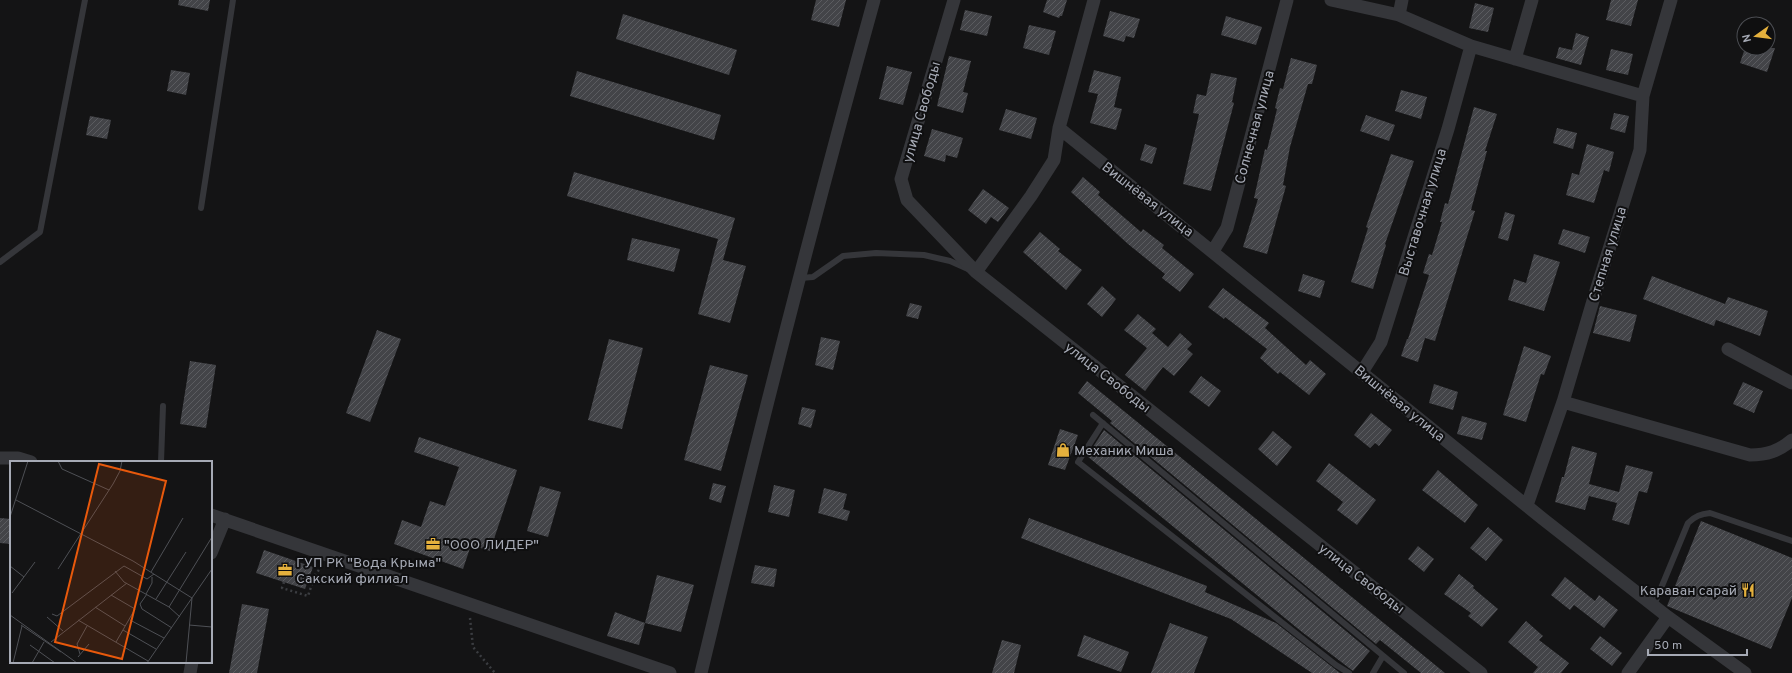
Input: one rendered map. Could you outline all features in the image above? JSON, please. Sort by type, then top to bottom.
[{"type":"street","points":[[701,673],[839,126],[874,0]]},
{"type":"street","name":"улица Свободы","points":[[954,0],[901,179],[907,200],[976,272],[1482,673]]},
{"type":"street","points":[[976,272],[1031,196],[1054,160],[1059,128],[1094,0]]},
{"type":"street","name":"Солнечная улица","points":[[1213,251],[1227,228],[1287,0]]},
{"type":"street","points":[[1331,0],[1399,15],[1471,46],[1643,96]]},
{"type":"street","points":[[1399,15],[1402,0]]},
{"type":"street","points":[[1514,59],[1532,0]]},
{"type":"street","name":"Степная улица","points":[[1526,506],[1563,402],[1594,294],[1640,150],[1643,96],[1671,0]]},
{"type":"street","name":"Выставочная улица","points":[[1362,372],[1381,342],[1448,129],[1471,46]]},
{"type":"street","name":"Вишнёвая улица","points":[[1059,128],[1213,251],[1526,506],[1668,617],[1744,673]]},
{"type":"street","points":[[1728,349],[1792,383]]},
{"type":"street","points":[[1563,402],[1750,455],[1767,455],[1784,447],[1792,440]]},
{"type":"street","points":[[0,458],[18,458],[28,461]]},
{"type":"street","points":[[212,515],[670,673]]},
{"type":"street","points":[[212,551],[225,519]]},
{"type":"street","points":[[1628,673],[1668,617]]},
{"type":"street","points":[[190,673],[192,663]]},
{"type":"lane","points":[[0,262],[40,232],[85,0]]},
{"type":"lane","points":[[201,208],[233,0]]},
{"type":"lane","points":[[800,278],[813,277],[843,256],[876,253],[924,254],[950,261],[976,272]]},
{"type":"lane","points":[[161,461],[163,406]]},
{"type":"lane","points":[[1093,415],[1404,673]]},
{"type":"lane","points":[[1103,423],[1078,462],[1336,666],[1348,673]]},
{"type":"lane","points":[[1654,606],[1688,523],[1697,516],[1710,513],[1792,541]]},
{"type":"lane","points":[[1373,673],[1383,656]]},
{"type":"path","points":[[284,582],[282,588],[308,596],[316,575],[320,571],[327,554]]},
{"type":"path","points":[[469,603],[473,647],[495,673]]},
{"type":"building","points":[[179,0],[210,0],[208,11],[178,5]]},
{"type":"building","points":[[816,0],[846,0],[839,27],[811,20]]},
{"type":"building","points":[[1047,0],[1067,0],[1062,16],[1059,18],[1043,12]]},
{"type":"building","points":[[1611,0],[1638,0],[1631,26],[1606,20]]},
{"type":"building","points":[[1475,3],[1494,8],[1488,32],[1469,28]]},
{"type":"building","points":[[965,10],[992,16],[987,36],[960,30]]},
{"type":"building","points":[[1110,11],[1140,19],[1134,38],[1126,36],[1124,42],[1103,36]]},
{"type":"building","points":[[623,14],[737,50],[729,75],[616,39]]},
{"type":"building","points":[[1226,16],[1262,27],[1256,45],[1221,35]]},
{"type":"building","points":[[1029,25],[1056,31],[1049,55],[1023,48]]},
{"type":"building","points":[[1576,33],[1589,37],[1581,65],[1556,58],[1559,47],[1572,50]]},
{"type":"building","points":[[1611,49],[1633,54],[1628,75],[1606,70]]},
{"type":"building","points":[[949,56],[971,61],[963,92],[968,93],[963,113],[937,106]]},
{"type":"building","points":[[1742,56],[1772,56],[1767,72],[1740,63]]},
{"type":"building","points":[[1291,58],[1317,65],[1312,84],[1308,84],[1290,147],[1283,185],[1286,186],[1267,254],[1243,247],[1258,199],[1254,198],[1265,149],[1267,150],[1277,109],[1275,108],[1280,88],[1283,89]]},
{"type":"building","points":[[887,66],[912,72],[903,105],[879,99]]},
{"type":"building","points":[[171,70],[190,73],[186,95],[167,91]]},
{"type":"building","points":[[1094,70],[1121,77],[1114,107],[1122,109],[1116,130],[1090,123],[1098,94],[1088,92]]},
{"type":"building","points":[[577,71],[721,115],[714,140],[570,96]]},
{"type":"building","points":[[1211,73],[1237,78],[1232,102],[1234,103],[1211,191],[1183,184],[1199,114],[1193,113],[1197,94],[1206,96]]},
{"type":"building","points":[[1401,90],[1427,97],[1421,119],[1395,111]]},
{"type":"building","points":[[1474,107],[1497,114],[1485,151],[1487,151],[1471,210],[1475,211],[1435,341],[1425,338],[1418,362],[1401,356],[1429,275],[1423,273],[1429,254],[1432,255],[1442,222],[1440,222],[1445,203],[1448,204]]},
{"type":"building","points":[[1006,109],[1037,118],[1031,139],[999,130]]},
{"type":"building","points":[[1614,113],[1629,116],[1625,133],[1610,129]]},
{"type":"building","points":[[1366,115],[1395,125],[1389,141],[1360,131]]},
{"type":"building","points":[[90,116],[111,120],[107,139],[86,135]]},
{"type":"building","points":[[1557,128],[1577,133],[1573,149],[1553,143]]},
{"type":"building","points":[[932,129],[963,138],[957,158],[946,155],[945,162],[924,156]]},
{"type":"building","points":[[1145,144],[1157,148],[1152,164],[1140,160]]},
{"type":"building","points":[[1587,144],[1614,152],[1609,172],[1604,170],[1594,203],[1566,195],[1572,173],[1579,175]]},
{"type":"building","points":[[1391,154],[1414,161],[1385,244],[1386,245],[1373,289],[1351,282],[1368,228],[1366,227]]},
{"type":"building","points":[[574,172],[735,218],[723,260],[746,266],[730,323],[698,314],[718,239],[567,196]]},
{"type":"building","points":[[1083,177],[1100,192],[1098,195],[1141,232],[1143,229],[1164,245],[1162,248],[1194,274],[1180,292],[1162,278],[1165,274],[1128,244],[1071,192]]},
{"type":"building","points":[[983,189],[1009,208],[998,222],[991,217],[986,224],[968,210]]},
{"type":"building","points":[[1505,212],[1515,215],[1508,241],[1498,238]]},
{"type":"building","points":[[1563,229],[1590,237],[1585,253],[1558,244]]},
{"type":"building","points":[[1040,232],[1060,249],[1058,251],[1082,270],[1066,290],[1023,252]]},
{"type":"building","points":[[632,238],[680,249],[674,272],[627,260]]},
{"type":"building","points":[[1534,254],[1560,262],[1544,311],[1508,300],[1514,279],[1526,283]]},
{"type":"building","points":[[1303,274],[1325,281],[1320,298],[1298,291]]},
{"type":"building","points":[[1652,276],[1725,304],[1728,297],[1768,311],[1760,336],[1716,320],[1714,326],[1643,299]]},
{"type":"building","points":[[1102,286],[1116,299],[1102,317],[1087,304]]},
{"type":"building","points":[[1223,288],[1269,323],[1265,328],[1306,365],[1310,360],[1326,374],[1309,395],[1280,372],[1278,374],[1260,358],[1267,349],[1225,317],[1224,319],[1208,307]]},
{"type":"building","points":[[910,303],[922,306],[918,319],[906,316]]},
{"type":"building","points":[[1600,306],[1637,315],[1630,342],[1593,333]]},
{"type":"building","points":[[1138,314],[1156,329],[1152,333],[1168,347],[1180,333],[1192,344],[1187,349],[1193,354],[1174,376],[1163,367],[1145,391],[1125,375],[1147,348],[1124,330]]},
{"type":"building","points":[[377,330],[401,339],[370,422],[346,413]]},
{"type":"building","points":[[821,337],[840,341],[833,370],[815,365]]},
{"type":"building","points":[[609,339],[643,348],[622,429],[588,420]]},
{"type":"building","points":[[1524,346],[1551,356],[1544,375],[1541,374],[1526,422],[1503,415]]},
{"type":"building","points":[[190,361],[216,365],[206,428],[180,424]]},
{"type":"building","points":[[710,365],[748,375],[721,471],[684,460]]},
{"type":"building","points":[[1201,376],[1221,391],[1209,407],[1189,392]]},
{"type":"building","points":[[1087,381],[1445,673],[1421,673],[1380,640],[1376,644],[1110,423],[1112,421],[1078,393]]},
{"type":"building","points":[[1743,382],[1763,391],[1754,413],[1733,404]]},
{"type":"building","points":[[1434,384],[1458,392],[1453,410],[1429,403]]},
{"type":"building","points":[[802,407],[816,410],[811,428],[798,424]]},
{"type":"building","points":[[1371,413],[1392,430],[1379,446],[1375,443],[1370,448],[1354,435]]},
{"type":"building","points":[[1462,416],[1487,423],[1482,440],[1457,434]]},
{"type":"building","name":"Механик Миша","points":[[1060,429],[1078,435],[1065,470],[1048,465]]},
{"type":"building","points":[[1104,430],[1370,651],[1353,671],[1302,632],[1087,456]]},
{"type":"building","points":[[1273,431],[1292,447],[1277,466],[1258,449]]},
{"type":"building","points":[[419,437],[517,470],[490,551],[471,545],[463,569],[394,544],[402,520],[421,527],[430,501],[445,506],[459,467],[414,452]]},
{"type":"building","points":[[1572,446],[1597,453],[1589,484],[1619,492],[1626,465],[1653,472],[1647,493],[1639,491],[1629,525],[1612,520],[1617,503],[1589,496],[1585,510],[1555,502],[1562,477],[1564,477]]},
{"type":"building","points":[[1329,463],[1376,500],[1357,525],[1337,510],[1343,502],[1316,481]]},
{"type":"building","points":[[1438,470],[1478,505],[1465,523],[1422,490]]},
{"type":"building","points":[[713,483],[726,486],[721,503],[709,499]]},
{"type":"building","points":[[774,485],[795,490],[789,517],[768,512]]},
{"type":"building","points":[[540,486],[561,492],[548,537],[527,531]]},
{"type":"building","points":[[824,488],[847,494],[843,509],[850,511],[847,521],[818,513]]},
{"type":"building","points":[[0,518],[10,519],[10,544],[0,543]]},
{"type":"building","points":[[1029,518],[1207,586],[1205,592],[1276,623],[1340,673],[1312,673],[1231,619],[1021,538]]},
{"type":"building","points":[[1701,521],[1792,558],[1792,598],[1771,649],[1667,606]]},
{"type":"building","points":[[1488,527],[1503,540],[1486,561],[1470,548]]},
{"type":"building","points":[[1418,546],[1434,559],[1424,572],[1408,559]]},
{"type":"building","name":"ГУП РК \"Вода Крыма\" Сакский филиал","points":[[264,550],[313,567],[305,589],[256,573]]},
{"type":"building","points":[[755,565],[777,569],[774,587],[751,583]]},
{"type":"building","points":[[1459,574],[1498,609],[1482,627],[1468,616],[1471,613],[1444,594]]},
{"type":"building","points":[[657,575],[694,585],[681,632],[645,623]]},
{"type":"building","points":[[1565,577],[1595,601],[1599,595],[1618,610],[1604,628],[1574,605],[1570,610],[1551,595]]},
{"type":"building","points":[[242,604],[269,609],[257,673],[229,673]]},
{"type":"building","points":[[615,612],[645,623],[639,645],[607,636]]},
{"type":"building","points":[[1526,621],[1543,636],[1539,640],[1569,663],[1561,673],[1533,673],[1538,667],[1508,642]]},
{"type":"building","points":[[1170,623],[1208,637],[1194,673],[1151,673]]},
{"type":"building","points":[[1084,635],[1129,652],[1121,672],[1077,656]]},
{"type":"building","points":[[1600,636],[1622,653],[1612,666],[1590,649]]},
{"type":"building","points":[[1002,640],[1021,645],[1014,673],[992,673]]},
{"type":"place","name":"Механик Миша","points":[[1063,450]]},
{"type":"place","name":"\"ООО ЛИДЕР\"","points":[[433,544]]},
{"type":"place","name":"ГУП РК \"Вода Крыма\" Сакский филиал","points":[[285,570]]},
{"type":"place","name":"Караван сарай","points":[[1748,590]]}]
